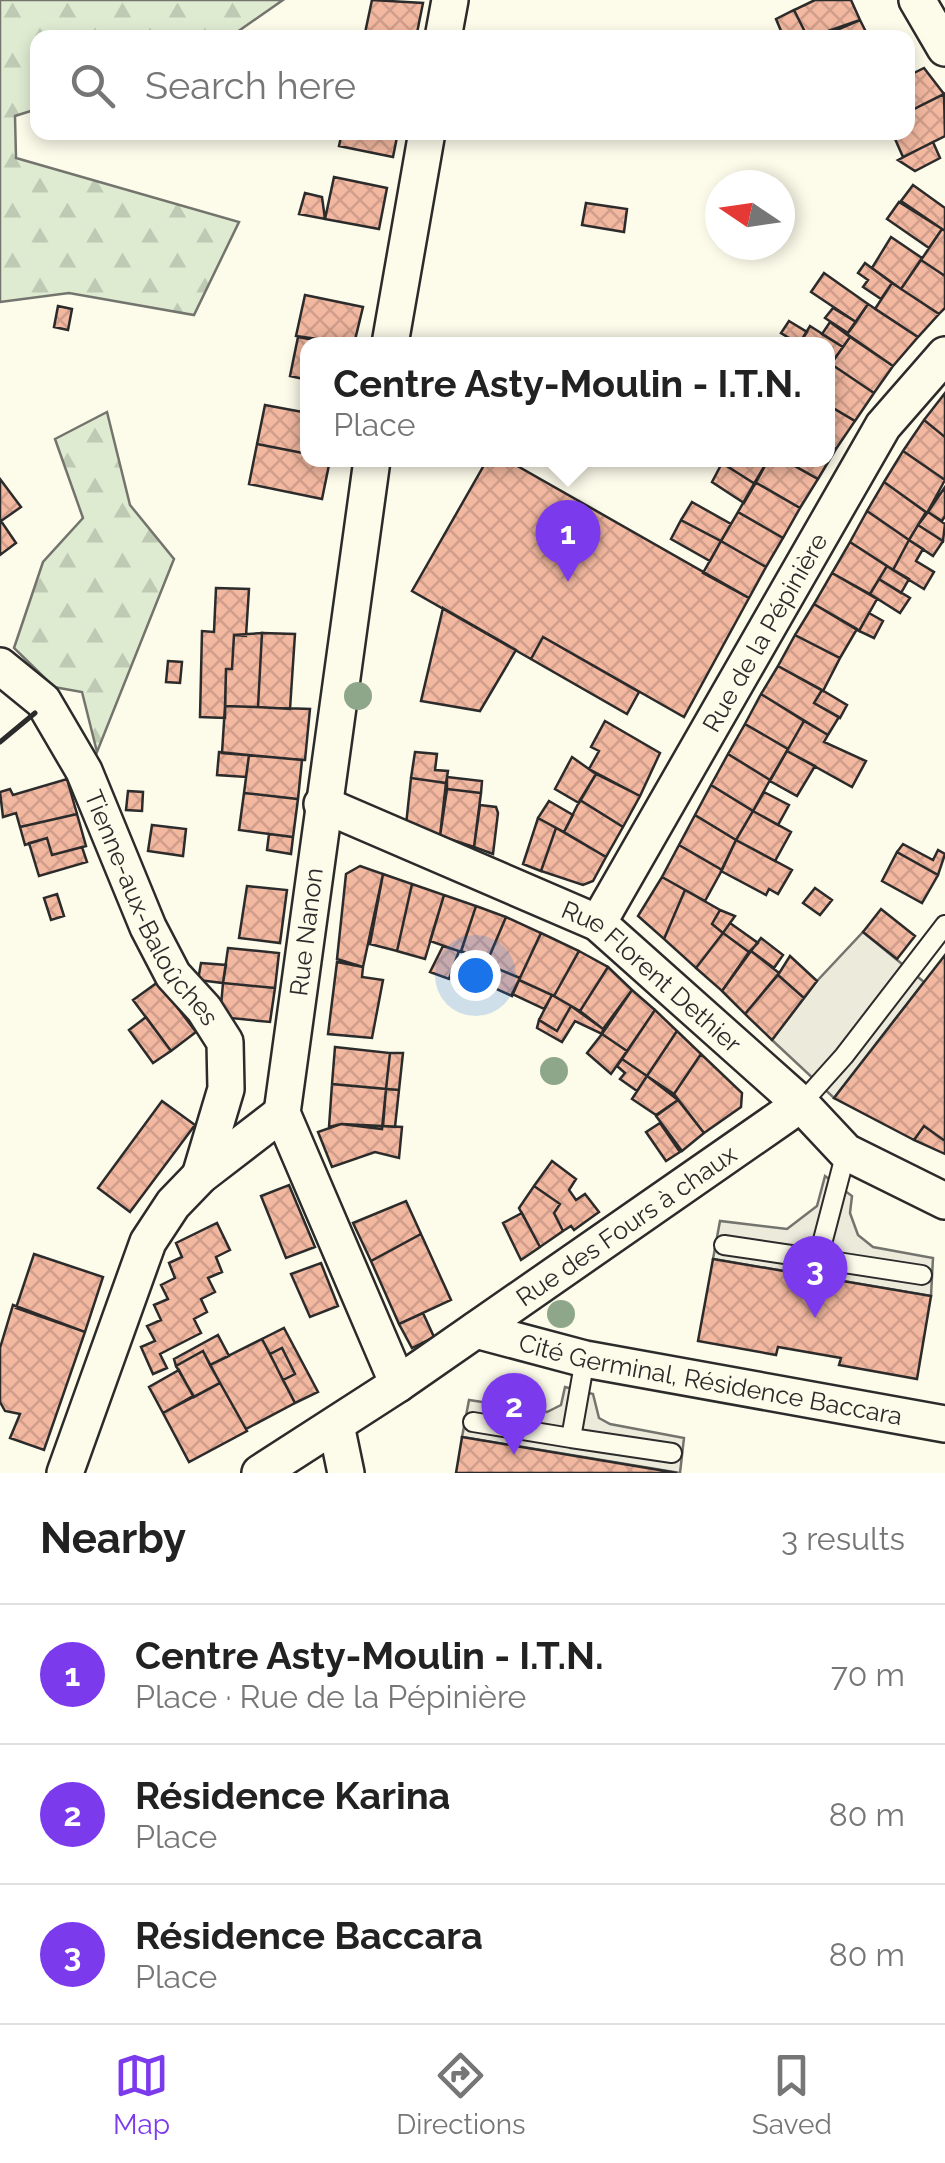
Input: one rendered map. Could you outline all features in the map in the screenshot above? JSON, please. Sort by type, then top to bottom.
[{"type":"street","points":[[445,30],[450,0]]},
{"type":"street","points":[[918,0],[945,48]]},
{"type":"street","points":[[391,337],[426,140]]},
{"type":"street","name":"Rue de la Pépinière","points":[[598,923],[883,426],[945,355]]},
{"type":"street","name":"Rue Nanon","points":[[282,1113],[371,467]]},
{"type":"street","name":"Tienne-aux-Baloûches","points":[[0,666],[43,701],[60,729],[84,771],[148,927],[173,975],[204,1009],[225,1042],[226,1089],[200,1176]]},
{"type":"street","name":"Rue Florent Dethier","points":[[322,804],[598,923],[800,1104],[846,1152],[945,1200]]},
{"type":"street","name":"Rue des Fours à chaux","points":[[260,1473],[398,1384],[800,1104]]},
{"type":"street","points":[[65,1473],[148,1242],[173,1204],[200,1176],[282,1113],[398,1384]]},
{"type":"street","name":"Cité Germinal, Résidence Baccara","points":[[476,1330],[585,1359],[945,1424]]},
{"type":"street","points":[[336,1425],[346,1473]]},
{"type":"lane","name":"Rue des Fours à chaux","points":[[800,1104],[844,1056],[945,925]]},
{"type":"lane","points":[[818,1259],[846,1152]]},
{"type":"lane","points":[[724,1245],[922,1275]]},
{"type":"lane","points":[[572,1438],[585,1359]]},
{"type":"lane","points":[[473,1422],[672,1452]]},
{"type":"green space","points":[[0,0],[283,0],[240,30],[30,30],[30,111],[15,116],[16,158],[239,222],[194,315],[69,293],[0,302]]},
{"type":"green space","points":[[107,412],[130,505],[174,559],[97,752],[82,692],[54,687],[14,648],[43,562],[83,518],[55,439]]},
{"type":"shaded area","points":[[863,932],[924,982],[834,1098],[772,1040],[817,981]]},
{"type":"shaded area","points":[[825,1176],[852,1196],[850,1213],[858,1235],[873,1247],[933,1258],[931,1296],[713,1259],[720,1221],[787,1229],[817,1206]]},
{"type":"shaded area","points":[[565,1387],[593,1394],[599,1418],[610,1424],[684,1438],[680,1473],[462,1437],[469,1400],[547,1412],[561,1405]]},
{"type":"building","points":[[372,0],[423,3],[418,30],[366,30]]},
{"type":"building","points":[[815,0],[851,0],[860,20],[831,30],[804,30],[794,10]]},
{"type":"building","points":[[794,10],[804,30],[781,30],[776,19]]},
{"type":"building","points":[[860,20],[865,30],[837,30]]},
{"type":"building","points":[[924,68],[944,94],[915,108],[915,72]]},
{"type":"building","points":[[944,94],[945,136],[903,157],[896,140],[915,140],[915,108]]},
{"type":"building","points":[[340,140],[396,140],[393,157],[339,146]]},
{"type":"building","points":[[933,142],[940,158],[915,171],[898,160]]},
{"type":"building","points":[[334,177],[387,188],[379,229],[325,219]]},
{"type":"building","points":[[913,185],[945,208],[945,231],[901,201]]},
{"type":"building","points":[[305,193],[322,197],[325,219],[299,214]]},
{"type":"building","points":[[899,202],[942,229],[929,248],[887,219]]},
{"type":"building","points":[[586,203],[627,209],[624,232],[582,225]]},
{"type":"building","points":[[942,229],[945,231],[945,276],[921,260]]},
{"type":"building","points":[[891,237],[922,258],[901,289],[872,268]]},
{"type":"building","points":[[921,260],[945,276],[945,308],[939,314],[901,289]]},
{"type":"building","points":[[865,263],[892,283],[881,299],[863,287],[868,280],[858,273]]},
{"type":"building","points":[[824,273],[868,304],[856,322],[811,292]]},
{"type":"building","points":[[892,283],[939,314],[918,337],[875,309]]},
{"type":"building","points":[[305,295],[363,307],[356,337],[296,336]]},
{"type":"building","points":[[868,304],[918,337],[893,366],[847,334]]},
{"type":"building","points":[[58,306],[72,309],[68,330],[54,327]]},
{"type":"building","points":[[833,308],[856,322],[848,333],[825,318]]},
{"type":"building","points":[[789,321],[807,332],[804,337],[781,333]]},
{"type":"building","points":[[830,322],[850,337],[843,347],[835,342],[835,337],[822,334]]},
{"type":"building","points":[[810,326],[827,337],[803,337]]},
{"type":"building","points":[[298,337],[300,337],[300,378],[290,376]]},
{"type":"building","points":[[850,337],[893,366],[874,393],[835,367],[835,358]]},
{"type":"building","points":[[835,342],[843,347],[835,358]]},
{"type":"building","points":[[835,367],[874,393],[855,421],[835,409]]},
{"type":"building","points":[[945,393],[945,437],[924,420]]},
{"type":"building","points":[[265,405],[300,412],[300,452],[257,444]]},
{"type":"building","points":[[835,409],[855,421],[835,448]]},
{"type":"building","points":[[924,420],[945,437],[945,480],[903,451]]},
{"type":"building","points":[[257,444],[300,452],[300,467],[329,467],[322,499],[249,484]]},
{"type":"building","points":[[903,451],[945,480],[927,513],[884,482]]},
{"type":"building","points":[[483,467],[519,467],[749,598],[684,717],[543,637],[531,659],[412,591]]},
{"type":"building","points":[[720,467],[728,467],[755,484],[744,503],[712,482]]},
{"type":"building","points":[[728,467],[764,467],[755,484]]},
{"type":"building","points":[[764,467],[797,467],[818,479],[800,508],[755,482]]},
{"type":"building","points":[[797,467],[825,467],[818,479]]},
{"type":"building","points":[[0,479],[21,507],[1,521],[16,543],[0,555]]},
{"type":"building","points":[[755,482],[800,508],[783,538],[738,512]]},
{"type":"building","points":[[884,482],[926,512],[909,540],[867,511]]},
{"type":"building","points":[[945,487],[945,516],[942,521],[928,512]]},
{"type":"building","points":[[692,502],[731,524],[721,541],[681,520]]},
{"type":"building","points":[[867,511],[909,540],[893,570],[850,542]]},
{"type":"building","points":[[738,512],[783,538],[766,567],[721,541]]},
{"type":"building","points":[[928,512],[945,524],[943,541],[918,525]]},
{"type":"building","points":[[681,520],[721,541],[710,561],[671,539]]},
{"type":"building","points":[[918,525],[943,541],[933,556],[909,540]]},
{"type":"building","points":[[909,540],[923,549],[916,561],[934,572],[924,589],[893,570]]},
{"type":"building","points":[[721,541],[766,567],[749,598],[703,573]]},
{"type":"building","points":[[850,542],[887,566],[870,594],[832,573]]},
{"type":"building","points":[[887,566],[909,579],[901,593],[879,579]]},
{"type":"building","points":[[832,573],[877,599],[859,631],[814,604]]},
{"type":"building","points":[[879,579],[910,598],[900,613],[870,594]]},
{"type":"building","points":[[216,588],[249,589],[246,636],[234,635],[232,669],[226,669],[225,718],[200,717],[202,631],[214,632]]},
{"type":"building","points":[[814,604],[857,629],[840,658],[795,635]]},
{"type":"building","points":[[443,608],[516,650],[480,711],[421,701]]},
{"type":"building","points":[[869,613],[883,621],[874,638],[859,631]]},
{"type":"building","points":[[262,633],[295,634],[290,709],[258,707]]},
{"type":"building","points":[[262,633],[258,707],[225,706],[226,669],[232,669],[234,635]]},
{"type":"building","points":[[795,635],[840,658],[823,691],[778,666]]},
{"type":"building","points":[[543,637],[639,692],[627,714],[531,659]]},
{"type":"building","points":[[168,661],[182,662],[180,683],[166,682]]},
{"type":"building","points":[[778,666],[822,690],[814,703],[839,717],[828,735],[761,694]]},
{"type":"building","points":[[822,690],[847,705],[840,718],[814,703]]},
{"type":"building","points":[[761,694],[804,721],[788,749],[745,724]]},
{"type":"building","points":[[225,706],[310,709],[305,760],[222,753]]},
{"type":"building","points":[[605,721],[660,753],[640,796],[589,769],[599,751],[591,747]]},
{"type":"building","points":[[804,721],[828,735],[824,742],[866,761],[852,787],[787,751]]},
{"type":"building","points":[[745,724],[788,749],[770,780],[728,754]]},
{"type":"building","points":[[787,751],[815,766],[797,796],[770,781]]},
{"type":"building","points":[[219,752],[249,755],[246,777],[217,775]]},
{"type":"building","points":[[415,752],[437,754],[435,770],[448,771],[446,783],[411,778]]},
{"type":"building","points":[[728,754],[770,780],[753,811],[711,785]]},
{"type":"building","points":[[249,755],[302,760],[298,799],[244,793]]},
{"type":"building","points":[[572,757],[596,774],[579,803],[555,789]]},
{"type":"building","points":[[596,774],[640,796],[623,827],[580,800]]},
{"type":"building","points":[[447,777],[482,781],[481,793],[447,789]]},
{"type":"building","points":[[411,778],[446,783],[440,836],[406,825]]},
{"type":"building","points":[[67,779],[77,814],[20,827],[16,813],[3,817],[0,792],[10,789],[13,795]]},
{"type":"building","points":[[711,785],[753,811],[736,840],[695,815]]},
{"type":"building","points":[[447,789],[481,793],[474,847],[440,836]]},
{"type":"building","points":[[128,791],[143,792],[142,811],[126,810]]},
{"type":"building","points":[[764,792],[789,805],[778,825],[753,811]]},
{"type":"building","points":[[244,793],[298,799],[293,837],[239,830]]},
{"type":"building","points":[[580,800],[623,827],[606,857],[564,832]]},
{"type":"building","points":[[549,801],[573,815],[564,832],[538,818]]},
{"type":"building","points":[[480,805],[496,807],[498,813],[493,854],[474,847]]},
{"type":"building","points":[[753,811],[791,832],[775,861],[736,840]]},
{"type":"building","points":[[77,814],[86,846],[52,855],[47,838],[25,845],[20,827]]},
{"type":"building","points":[[695,815],[736,840],[722,870],[679,845]]},
{"type":"building","points":[[538,818],[556,828],[541,871],[523,864]]},
{"type":"building","points":[[152,825],[186,829],[183,856],[148,851]]},
{"type":"building","points":[[556,828],[606,857],[593,881],[583,885],[541,871]]},
{"type":"building","points":[[269,834],[293,837],[291,854],[267,850]]},
{"type":"building","points":[[47,838],[52,855],[82,847],[87,862],[39,876],[29,843]]},
{"type":"building","points":[[736,840],[792,870],[778,894],[769,889],[766,895],[721,871]]},
{"type":"building","points":[[903,844],[933,860],[938,850],[945,854],[938,875],[897,852]]},
{"type":"building","points":[[679,845],[722,870],[705,901],[662,877]]},
{"type":"building","points":[[897,852],[938,875],[922,903],[882,881]]},
{"type":"building","points":[[360,866],[383,874],[363,967],[337,959],[346,874]]},
{"type":"building","points":[[383,874],[412,884],[397,951],[370,944]]},
{"type":"building","points":[[662,877],[685,890],[664,939],[638,916]]},
{"type":"building","points":[[412,884],[444,895],[425,959],[397,951]]},
{"type":"building","points":[[247,886],[287,890],[280,943],[239,938]]},
{"type":"building","points":[[815,888],[832,900],[820,915],[803,903]]},
{"type":"building","points":[[685,890],[720,910],[712,924],[723,933],[696,968],[664,939]]},
{"type":"building","points":[[57,894],[64,916],[51,920],[44,898]]},
{"type":"building","points":[[444,895],[476,906],[461,952],[430,941]]},
{"type":"building","points":[[476,906],[506,917],[487,962],[461,951]]},
{"type":"building","points":[[881,909],[915,936],[897,959],[863,932]]},
{"type":"building","points":[[720,910],[735,916],[723,933],[712,924]]},
{"type":"building","points":[[506,917],[541,933],[520,978],[486,964]]},
{"type":"building","points":[[730,923],[758,943],[749,952],[723,933]]},
{"type":"building","points":[[541,933],[579,951],[554,996],[519,980]]},
{"type":"building","points":[[723,933],[749,952],[722,991],[696,968]]},
{"type":"building","points":[[761,938],[783,955],[774,968],[751,951]]},
{"type":"building","points":[[443,946],[459,951],[449,979],[430,972]]},
{"type":"building","points":[[228,948],[279,953],[275,988],[223,983]]},
{"type":"building","points":[[579,951],[608,967],[580,1011],[554,996]]},
{"type":"building","points":[[751,951],[779,973],[745,1014],[722,991]]},
{"type":"building","points":[[945,955],[945,1141],[924,1126],[914,1140],[834,1098]]},
{"type":"building","points":[[790,956],[817,981],[804,998],[778,975]]},
{"type":"building","points":[[337,962],[363,967],[362,977],[383,980],[372,1038],[328,1034]]},
{"type":"building","points":[[201,963],[226,965],[223,983],[198,980]]},
{"type":"building","points":[[486,964],[520,978],[512,996],[479,981]]},
{"type":"building","points":[[608,967],[632,990],[603,1029],[580,1011]]},
{"type":"building","points":[[778,975],[804,998],[772,1040],[745,1014]]},
{"type":"building","points":[[519,980],[552,995],[544,1009],[512,994]]},
{"type":"building","points":[[158,982],[196,1032],[171,1051],[133,1000]]},
{"type":"building","points":[[223,983],[275,988],[270,1022],[220,1017]]},
{"type":"building","points":[[632,990],[655,1010],[627,1051],[602,1034]]},
{"type":"building","points":[[552,995],[571,1006],[557,1031],[539,1020]]},
{"type":"building","points":[[571,1006],[603,1029],[602,1034],[575,1021],[562,1042],[537,1028],[539,1020],[557,1031]]},
{"type":"building","points":[[655,1010],[677,1031],[647,1076],[622,1059]]},
{"type":"building","points":[[146,1017],[171,1051],[153,1063],[129,1030]]},
{"type":"building","points":[[677,1031],[701,1054],[674,1094],[647,1076]]},
{"type":"building","points":[[602,1034],[627,1051],[611,1074],[587,1053]]},
{"type":"building","points":[[335,1047],[390,1053],[386,1089],[332,1084]]},
{"type":"building","points":[[390,1053],[403,1053],[399,1090],[386,1089]]},
{"type":"building","points":[[701,1054],[742,1093],[741,1107],[704,1133],[674,1094]]},
{"type":"building","points":[[622,1059],[647,1076],[637,1091],[620,1079],[625,1073],[617,1066]]},
{"type":"building","points":[[647,1076],[678,1100],[656,1115],[632,1099]]},
{"type":"building","points":[[332,1084],[386,1089],[382,1129],[341,1124],[329,1127]]},
{"type":"building","points":[[386,1089],[399,1090],[395,1127],[383,1126]]},
{"type":"building","points":[[678,1100],[704,1133],[682,1151],[656,1116]]},
{"type":"building","points":[[162,1101],[195,1125],[130,1212],[98,1188]]},
{"type":"building","points":[[660,1123],[680,1152],[666,1161],[646,1132]]},
{"type":"building","points":[[341,1124],[402,1127],[399,1158],[375,1152],[332,1167],[318,1132]]},
{"type":"building","points":[[924,1126],[945,1141],[945,1154],[914,1140]]},
{"type":"building","points":[[552,1161],[576,1179],[569,1190],[576,1200],[585,1194],[599,1212],[574,1230],[571,1226],[563,1231],[554,1213],[560,1204],[534,1186]]},
{"type":"building","points":[[289,1185],[315,1247],[286,1258],[261,1196]]},
{"type":"building","points":[[534,1186],[560,1204],[554,1213],[563,1231],[540,1247],[519,1208]]},
{"type":"building","points":[[406,1201],[421,1234],[371,1261],[353,1223]]},
{"type":"building","points":[[522,1213],[540,1247],[521,1260],[503,1223]]},
{"type":"building","points":[[217,1223],[230,1250],[216,1257],[222,1272],[208,1278],[215,1292],[201,1299],[207,1312],[194,1319],[201,1333],[160,1354],[167,1368],[153,1374],[141,1347],[155,1341],[147,1326],[161,1320],[154,1305],[168,1299],[161,1285],[175,1278],[169,1263],[182,1257],[176,1243]]},
{"type":"building","points":[[421,1234],[451,1300],[399,1324],[371,1261]]},
{"type":"building","points":[[34,1254],[103,1277],[85,1332],[16,1308]]},
{"type":"building","points":[[713,1259],[931,1296],[917,1379],[839,1365],[841,1358],[778,1347],[776,1355],[698,1341]]},
{"type":"building","points":[[321,1263],[338,1306],[310,1317],[291,1274]]},
{"type":"building","points":[[13,1305],[85,1332],[44,1450],[10,1438],[20,1414],[5,1411],[0,1402],[0,1348]]},
{"type":"building","points":[[423,1313],[434,1337],[412,1348],[399,1324]]},
{"type":"building","points":[[284,1328],[318,1392],[295,1403],[283,1380],[295,1374],[282,1348],[270,1354],[262,1339]]},
{"type":"building","points":[[218,1335],[229,1356],[210,1365],[203,1351],[176,1366],[174,1359]]},
{"type":"building","points":[[262,1339],[295,1403],[246,1429],[210,1365]]},
{"type":"building","points":[[282,1348],[295,1374],[283,1380],[270,1354]]},
{"type":"building","points":[[203,1351],[220,1383],[194,1397],[176,1366]]},
{"type":"building","points":[[179,1370],[193,1396],[163,1413],[149,1387]]},
{"type":"building","points":[[220,1383],[247,1431],[189,1462],[163,1413]]},
{"type":"building","points":[[462,1437],[677,1473],[456,1473]]},
{"type":"wall","points":[[0,742],[35,713]]},
{"type":"place","name":"Centre Asty-Moulin - I.T.N.","points":[[568,582]]},
{"type":"place","name":"Résidence Baccara","points":[[815,1318]]},
{"type":"place","name":"Résidence Karina","points":[[514,1455]]}]
